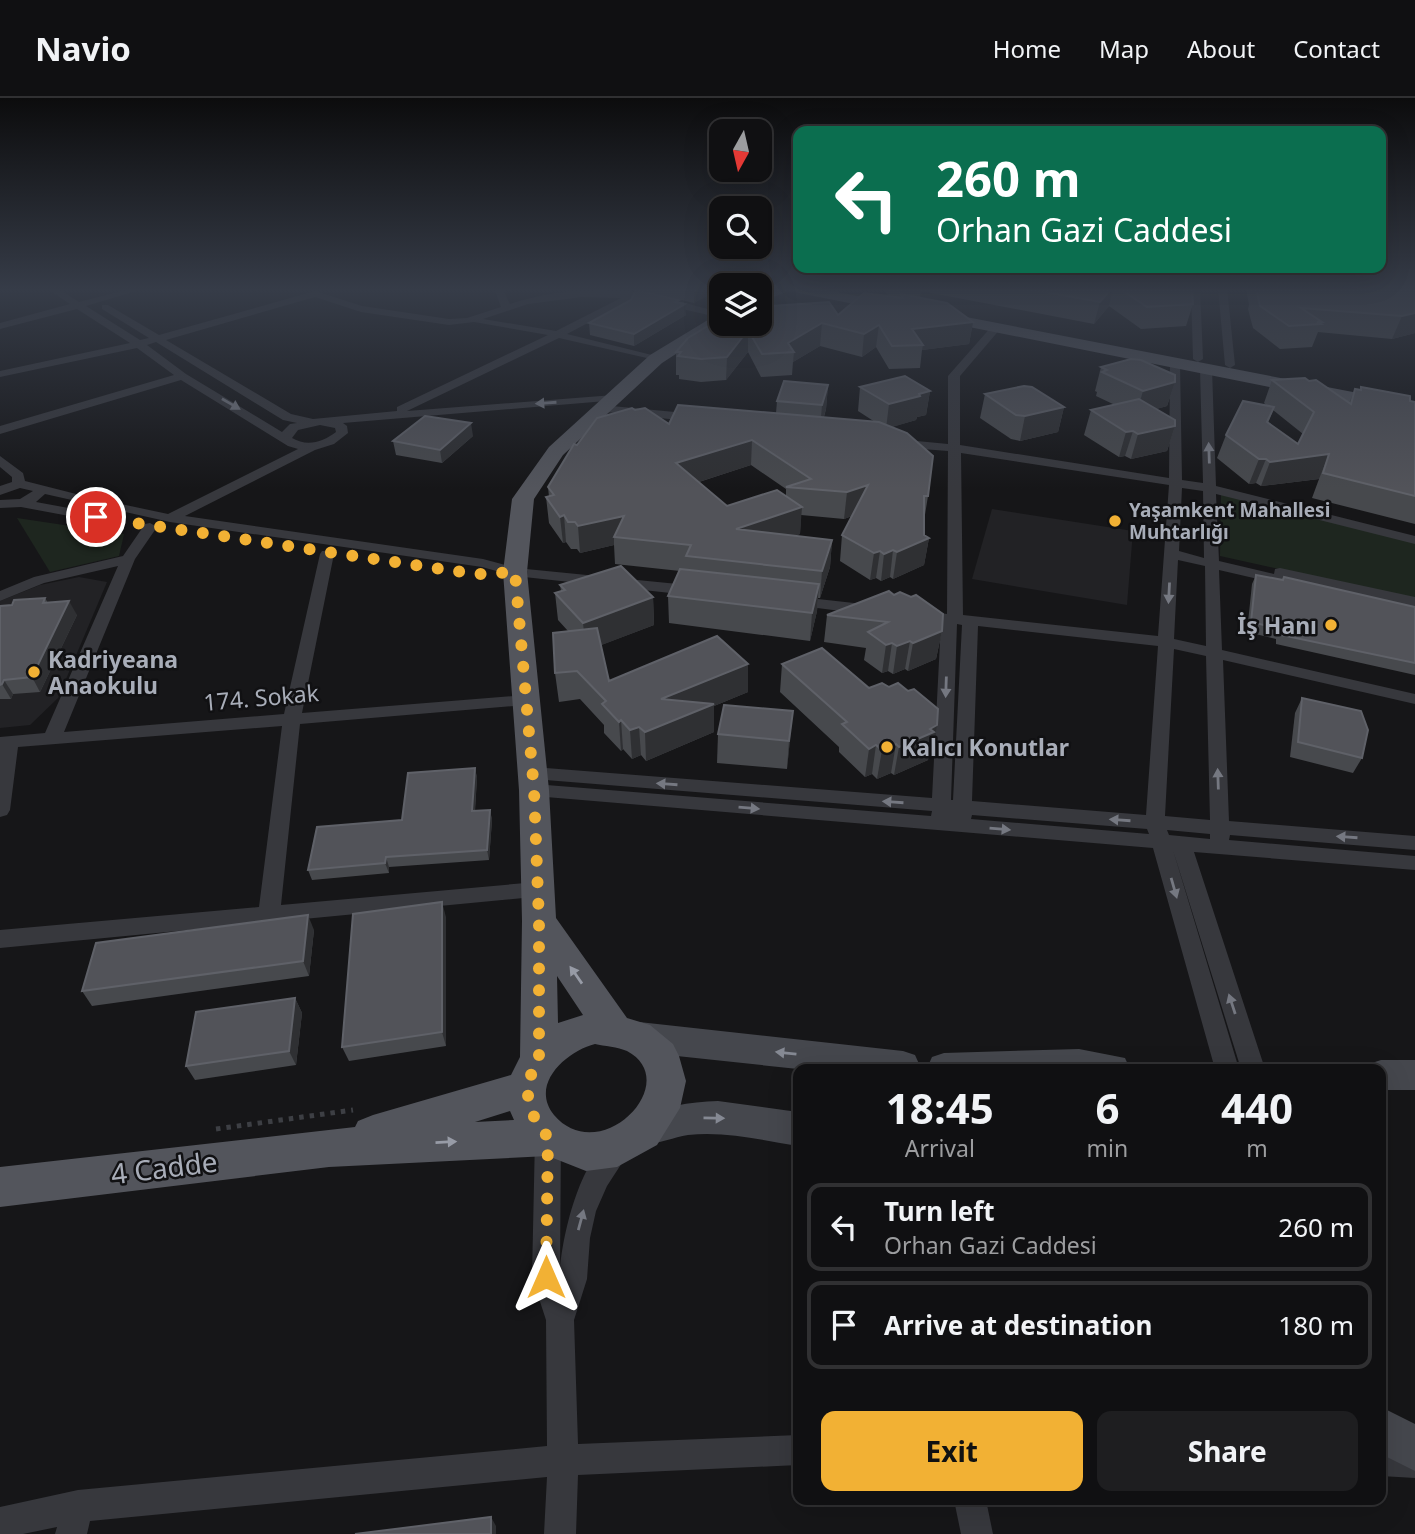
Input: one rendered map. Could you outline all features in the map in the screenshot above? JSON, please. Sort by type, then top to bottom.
[{"type":"main road","points":[[662,355],[556,451],[523,499],[515,572],[533,782],[538,906],[533,1074],[528,1106],[536,1123],[548,1137],[564,1146],[582,1150],[602,1151],[685,1119],[718,1117],[793,1128]]},
{"type":"main road","points":[[1135,355],[1175,363],[1230,365],[1415,401]]},
{"type":"main road","points":[[1159,355],[1415,410]]},
{"type":"main road","points":[[538,906],[626,1033],[656,1052],[666,1072],[664,1102],[634,1137]]},
{"type":"main road","points":[[329,1148],[533,1074],[560,1039],[577,1031],[626,1033],[867,1064]]},
{"type":"main road","points":[[1386,1075],[1415,1075]]},
{"type":"main road","points":[[329,1148],[548,1137]]},
{"type":"main road","name":"4 Cadde","points":[[0,1187],[329,1148]]},
{"type":"main road","points":[[1386,1432],[1415,1450]]},
{"type":"street","points":[[0,374],[88,355]]},
{"type":"street","points":[[154,355],[182,376],[295,445],[313,446]]},
{"type":"street","points":[[185,355],[286,417],[336,423],[343,429],[602,409]]},
{"type":"street","points":[[391,414],[515,355]]},
{"type":"street","points":[[641,355],[656,359]]},
{"type":"street","points":[[962,816],[954,376],[972,355]]},
{"type":"street","points":[[1201,355],[1210,484],[1220,837]]},
{"type":"street","points":[[1229,355],[1230,365]]},
{"type":"street","points":[[1175,363],[1175,479],[1166,642],[1166,836],[1226,1064]]},
{"type":"street","points":[[0,430],[182,376]]},
{"type":"street","points":[[286,439],[289,431],[315,422],[391,414],[602,409],[706,422]]},
{"type":"street","points":[[170,518],[313,446],[338,438],[343,429]]},
{"type":"street","points":[[878,438],[954,445],[1210,484],[1415,533]]},
{"type":"street","points":[[0,460],[18,476],[19,484]]},
{"type":"street","points":[[1,488],[32,484],[86,501],[170,518],[483,563],[515,572]]},
{"type":"street","points":[[1210,484],[1415,540]]},
{"type":"street","points":[[7,504],[34,498],[40,488]]},
{"type":"street","points":[[7,504],[327,554],[480,574],[515,572],[719,594]]},
{"type":"street","points":[[52,739],[128,559],[150,527]]},
{"type":"street","points":[[1171,550],[1415,611]]},
{"type":"street","points":[[269,915],[292,719],[327,554]]},
{"type":"street","points":[[0,596],[39,579],[128,559]]},
{"type":"street","points":[[1212,560],[1415,603]]},
{"type":"street","points":[[774,600],[1166,642],[1415,699]]},
{"type":"street","points":[[941,815],[958,620]]},
{"type":"street","name":"174. Sokak","points":[[3,744],[526,700]]},
{"type":"street","points":[[0,810],[3,744]]},
{"type":"street","points":[[533,782],[962,816],[1166,836],[1415,843]]},
{"type":"street","points":[[1166,836],[1220,837],[1415,863]]},
{"type":"street","points":[[1166,836],[1251,1064]]},
{"type":"street","points":[[0,939],[269,915],[538,906]]},
{"type":"street","points":[[548,1137],[546,1277],[560,1320],[563,1460],[560,1534]]},
{"type":"street","points":[[560,1320],[573,1279],[576,1238],[583,1212],[597,1178],[634,1137]]},
{"type":"street","points":[[0,1523],[75,1520],[563,1460],[793,1450]]},
{"type":"street","points":[[1386,1461],[1415,1462]]},
{"type":"street","points":[[971,1505],[977,1534]]},
{"type":"path","points":[[202,1130],[364,1108]]},
{"type":"shaded area","points":[[1221,493],[1415,542],[1415,599],[1220,556]]},
{"type":"shaded area","points":[[992,509],[1133,531],[1127,605],[972,579]]},
{"type":"shaded area","points":[[17,518],[124,534],[119,556],[50,572]]},
{"type":"shaded area","name":"Kadriyeana Anaokulu","points":[[79,577],[107,582],[58,698],[30,725],[0,728],[0,601],[40,585]]},
{"type":"building","points":[[729,355],[727,357],[701,359],[678,356]]},
{"type":"building","points":[[1131,359],[1141,360],[1175,375],[1175,382],[1143,391],[1102,372],[1107,370],[1101,367]]},
{"type":"building","points":[[905,376],[930,391],[889,404],[860,387]]},
{"type":"building","points":[[1305,378],[1309,381],[1316,380],[1351,404],[1355,389],[1361,390],[1361,387],[1410,396],[1410,401],[1415,402],[1415,496],[1323,473],[1329,454],[1270,462],[1259,459],[1226,435],[1243,401],[1274,407],[1267,422],[1298,444],[1314,412],[1272,380]]},
{"type":"building","points":[[784,381],[828,385],[822,405],[777,401]]},
{"type":"building","points":[[1024,386],[1032,387],[1064,407],[1025,416],[1016,415],[985,394]]},
{"type":"building","points":[[1139,399],[1175,420],[1175,426],[1138,434],[1133,431],[1126,432],[1091,410]]},
{"type":"building","points":[[678,405],[879,422],[907,433],[933,456],[928,496],[924,496],[924,535],[929,538],[897,552],[893,550],[884,554],[880,551],[874,553],[842,535],[868,485],[847,492],[786,487],[811,479],[752,440],[676,463],[727,506],[777,490],[802,507],[736,529],[832,540],[822,571],[686,556],[691,545],[614,537],[624,516],[578,526],[575,522],[568,522],[564,515],[560,517],[546,497],[554,495],[548,487],[574,444],[577,445],[597,418],[632,408],[645,408],[669,424]]},
{"type":"building","points":[[425,416],[471,423],[440,450],[393,441]]},
{"type":"building","points":[[621,566],[653,597],[583,623],[555,593],[565,590],[560,585]]},
{"type":"building","points":[[680,569],[819,584],[812,613],[668,596]]},
{"type":"building","name":"İş Hanı","points":[[1256,575],[1283,580],[1284,577],[1415,607],[1415,663],[1281,635],[1280,629],[1251,622]]},
{"type":"building","points":[[889,591],[894,595],[900,592],[911,597],[916,595],[943,614],[942,631],[913,643],[910,641],[897,646],[892,643],[886,645],[868,632],[888,622],[827,615]]},
{"type":"building","points":[[45,598],[43,603],[69,601],[32,677],[4,680],[0,685],[0,606],[12,605],[14,600]]},
{"type":"building","points":[[597,628],[609,681],[717,636],[748,664],[661,699],[714,704],[645,732],[639,727],[630,730],[602,704],[606,701],[577,671],[555,673],[553,633]]},
{"type":"building","points":[[822,648],[869,688],[882,683],[889,687],[898,683],[908,691],[914,689],[938,709],[937,725],[930,729],[934,732],[899,747],[896,744],[882,750],[876,745],[869,749],[842,724],[847,722],[782,664]]},
{"type":"building","points":[[1302,698],[1361,711],[1368,730],[1362,758],[1298,742]]},
{"type":"building","points":[[724,705],[793,711],[789,741],[718,734]]},
{"type":"building","points":[[475,768],[472,811],[490,810],[487,850],[386,857],[385,863],[308,870],[317,827],[402,820],[408,773]]},
{"type":"building","points":[[442,902],[442,1032],[342,1047],[353,914]]},
{"type":"building","points":[[308,915],[303,961],[82,991],[96,943]]},
{"type":"building","points":[[295,998],[289,1051],[186,1066],[196,1012]]},
{"type":"building","points":[[491,1517],[491,1534],[355,1534]]},
{"type":"place","name":"Yaşamkent Mahallesi Muhtarlığı","points":[[1115,521]]},
{"type":"place","name":"İş Hanı","points":[[1331,625]]},
{"type":"place","name":"Kadriyeana Anaokulu","points":[[34,672]]},
{"type":"place","name":"Kalıcı Konutlar","points":[[887,747]]},
{"type":"route","points":[[96,517],[327,554],[454,571],[480,574],[515,572],[534,790],[539,921],[539,1060],[527,1088],[528,1106],[536,1123],[548,1137],[546,1277]]}]
